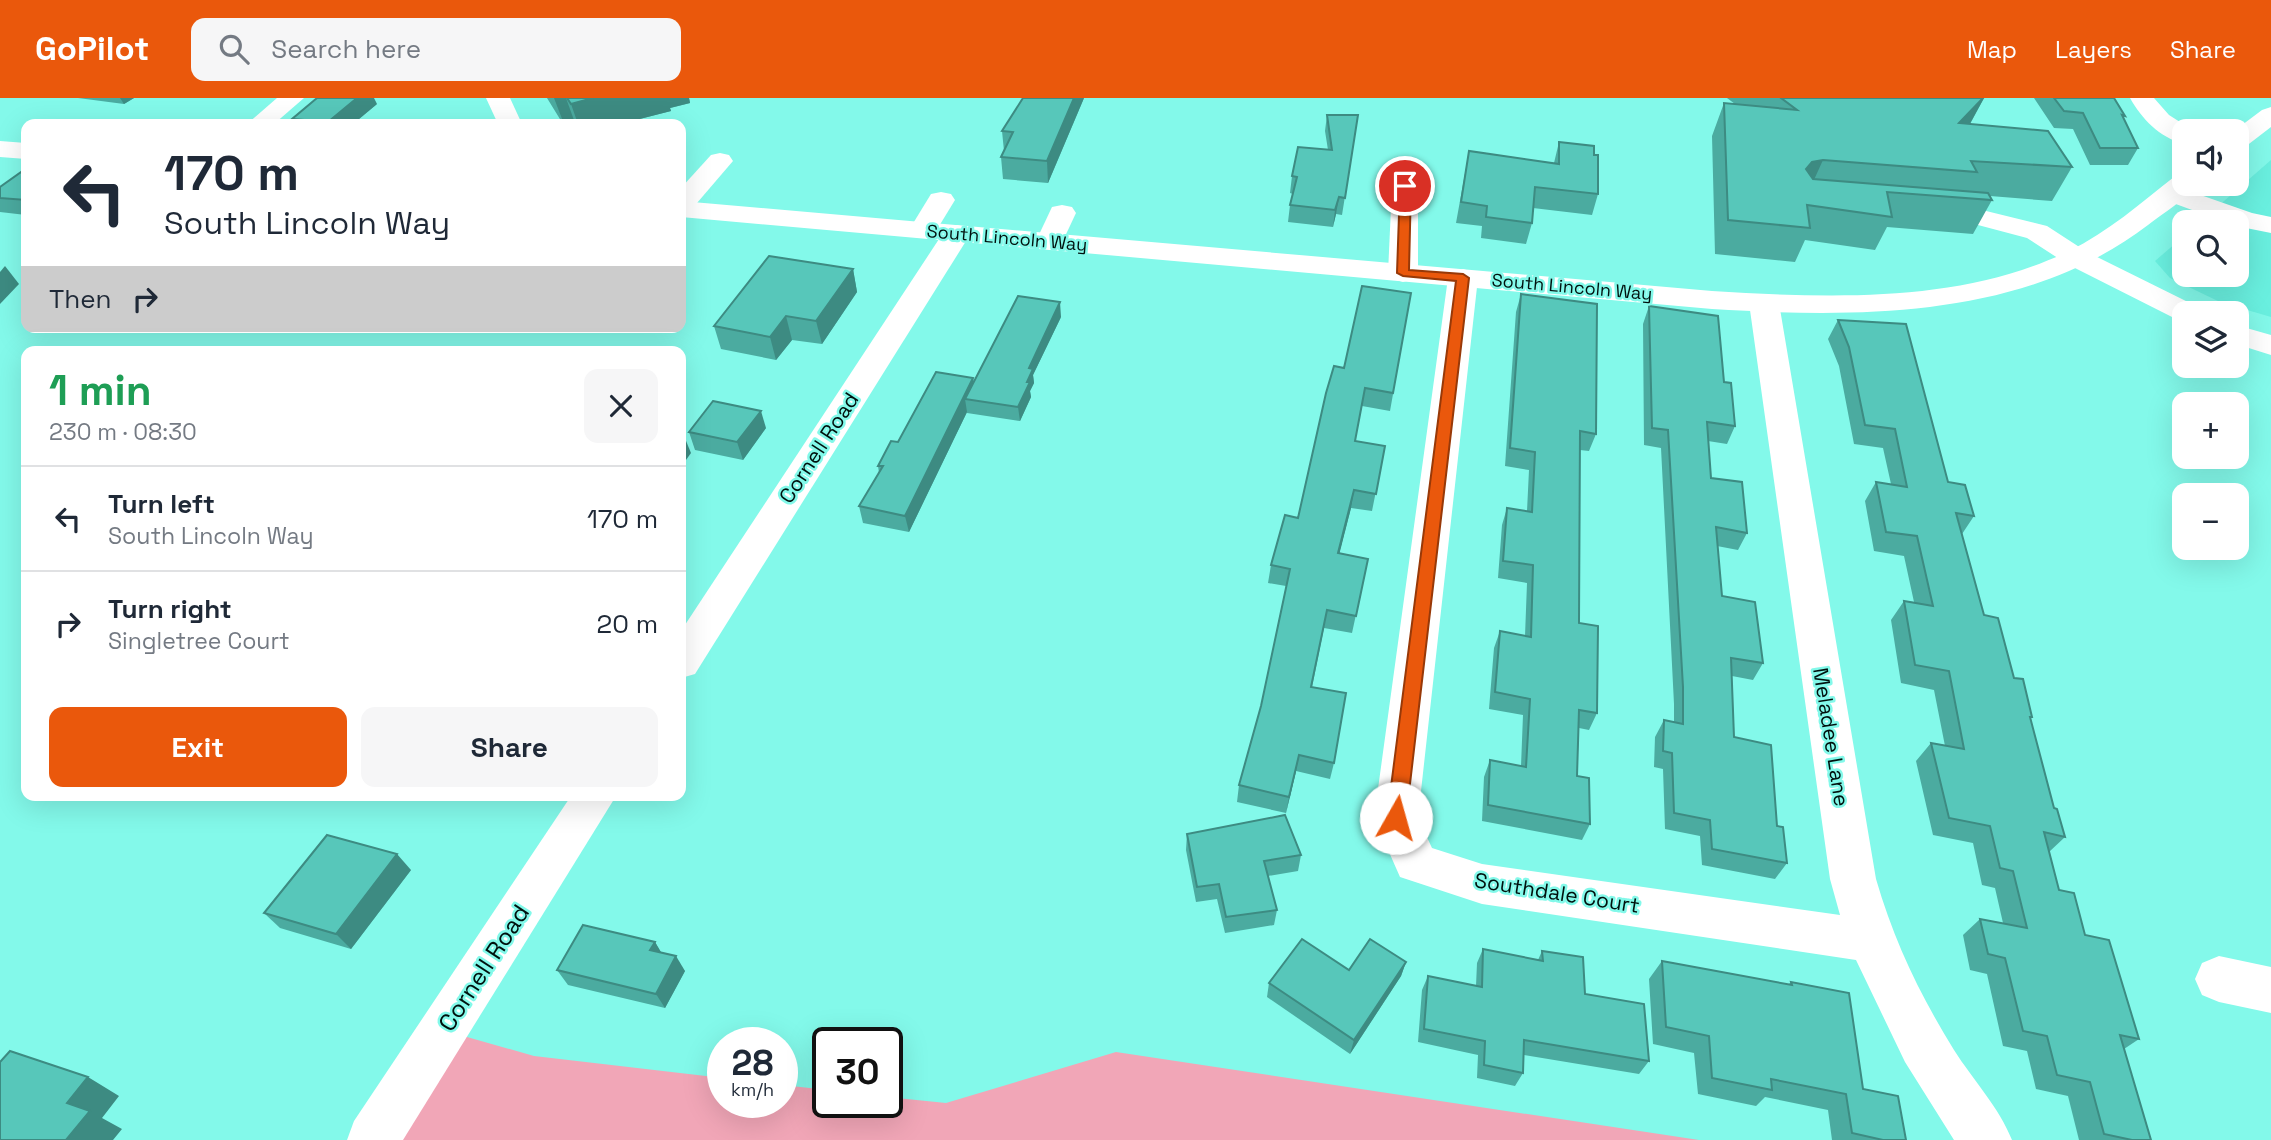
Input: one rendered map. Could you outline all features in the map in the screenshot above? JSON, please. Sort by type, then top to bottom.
[{"type":"street","points":[[265,119],[292,98]]},
{"type":"street","points":[[498,98],[508,119]]},
{"type":"street","points":[[2142,98],[2151,113],[2172,129]]},
{"type":"street","points":[[2249,132],[2271,115]]},
{"type":"street","points":[[0,149],[21,151]]},
{"type":"street","points":[[686,200],[720,161]]},
{"type":"street","points":[[1403,273],[1405,186]]},
{"type":"street","name":"South Lincoln Way","points":[[686,206],[1050,242],[1764,303],[1874,302],[1933,296],[2028,276],[2077,258],[2112,239],[2172,193]]},
{"type":"street","points":[[2195,196],[2245,220],[2271,225]]},
{"type":"street","points":[[923,230],[941,200]]},
{"type":"street","points":[[1900,211],[1978,217],[2037,232],[2077,258],[2172,306]]},
{"type":"street","points":[[1050,242],[1062,213]]},
{"type":"street","name":"Cornell Road","points":[[686,655],[957,233]]},
{"type":"street","name":"Southdale Court","points":[[1463,278],[1396,818],[1416,863],[1482,884],[1872,940]]},
{"type":"street","name":"Meladee Lane","points":[[1764,303],[1853,880],[1872,940],[1910,1024],[1959,1104],[1986,1140]]},
{"type":"street","points":[[2249,338],[2271,345]]},
{"type":"street","name":"Cornell Road","points":[[373,1140],[592,801]]},
{"type":"street","points":[[2219,979],[2271,990]]},
{"type":"shaded area","points":[[2271,160],[2271,317],[2249,311],[2249,301],[2218,301],[2189,287],[2249,287],[2249,210],[2214,210],[2230,196],[2249,196],[2249,179]]},
{"type":"shaded area","points":[[2172,246],[2172,279],[2170,278],[2155,261]]},
{"type":"shaded area","points":[[460,1035],[534,1056],[707,1076],[707,1118],[798,1118],[798,1087],[812,1088],[812,1118],[903,1118],[903,1099],[946,1103],[1116,1052],[1699,1140],[394,1140]]},
{"type":"building","points":[[317,98],[357,98],[332,119],[292,119]]},
{"type":"building","points":[[567,98],[593,98],[571,104]]},
{"type":"building","points":[[1023,98],[1074,98],[1047,161],[1001,157],[1013,132],[1002,131]]},
{"type":"building","points":[[1781,98],[1983,98],[1959,123],[2048,131],[2072,167],[1971,161],[1977,172],[1823,160],[1812,162],[1806,169],[1813,179],[1988,193],[1992,200],[1887,192],[1892,217],[1807,205],[1810,228],[1728,220],[1724,103],[1797,110]]},
{"type":"building","points":[[2054,98],[2114,98],[2125,116],[2122,115],[2138,148],[2100,148],[2083,113],[2064,111]]},
{"type":"building","points":[[1327,115],[1358,115],[1345,198],[1339,197],[1335,210],[1290,205],[1297,177],[1292,176],[1298,147],[1332,150]]},
{"type":"building","points":[[1559,142],[1594,146],[1594,155],[1598,155],[1598,194],[1535,187],[1532,223],[1486,217],[1487,206],[1461,202],[1469,151],[1559,164]]},
{"type":"building","points":[[21,172],[21,200],[0,198],[0,187]]},
{"type":"building","points":[[769,256],[853,269],[816,321],[786,316],[770,337],[714,326]]},
{"type":"building","points":[[1362,286],[1411,293],[1393,393],[1365,388],[1355,441],[1385,446],[1376,494],[1354,490],[1338,553],[1368,559],[1356,616],[1327,610],[1311,687],[1346,693],[1334,763],[1299,755],[1289,797],[1239,785],[1261,706],[1290,569],[1271,565],[1285,515],[1298,518],[1326,393],[1334,366],[1344,368]]},
{"type":"building","points":[[1521,294],[1597,304],[1596,434],[1580,431],[1579,623],[1598,626],[1597,713],[1579,710],[1577,776],[1589,778],[1590,824],[1488,805],[1490,760],[1526,767],[1530,699],[1495,692],[1500,631],[1531,637],[1533,565],[1503,561],[1507,508],[1532,512],[1535,452],[1510,448]]},
{"type":"building","points":[[1018,296],[1060,302],[1029,368],[1033,369],[1027,382],[1030,382],[1018,407],[965,399]]},
{"type":"building","points":[[1649,306],[1718,316],[1724,382],[1731,383],[1735,426],[1707,422],[1711,478],[1742,482],[1747,533],[1716,527],[1722,596],[1755,602],[1763,663],[1731,658],[1734,737],[1771,745],[1777,826],[1783,827],[1787,863],[1712,849],[1710,820],[1674,813],[1672,753],[1663,751],[1664,720],[1683,724],[1683,687],[1668,430],[1652,428]]},
{"type":"building","points":[[1838,320],[1906,324],[1948,482],[1965,485],[1974,516],[1956,513],[1984,615],[1998,618],[2014,678],[2023,679],[2054,808],[2057,809],[2065,837],[2044,832],[2059,890],[2074,893],[2085,935],[2109,940],[2139,1039],[2120,1035],[2151,1140],[2132,1140],[2104,1134],[2090,1082],[2057,1075],[2047,1036],[2023,1031],[2005,958],[1988,954],[1980,919],[2027,928],[2013,871],[2000,868],[1990,826],[1949,818],[1931,743],[1964,749],[1949,671],[1915,665],[1904,601],[1933,606],[1917,536],[1886,532],[1876,482],[1907,487],[1895,429],[1865,425],[1849,347]]},
{"type":"building","points":[[936,372],[973,378],[905,516],[859,506],[883,466],[878,466],[891,441],[898,442]]},
{"type":"building","points":[[713,401],[761,411],[737,442],[689,432]]},
{"type":"building","points":[[1285,815],[1301,855],[1264,861],[1277,910],[1226,917],[1219,884],[1197,887],[1187,834]]},
{"type":"building","points":[[327,835],[397,854],[336,934],[264,913]]},
{"type":"building","points":[[583,925],[655,942],[650,950],[676,956],[656,994],[557,970]]},
{"type":"building","points":[[1302,939],[1349,970],[1370,939],[1406,962],[1354,1040],[1269,983]]},
{"type":"building","points":[[1483,949],[1543,961],[1542,951],[1583,957],[1585,994],[1644,1004],[1649,1061],[1524,1040],[1523,1073],[1484,1065],[1485,1041],[1424,1029],[1428,976],[1482,987]]},
{"type":"building","points":[[1662,961],[1849,993],[1863,1089],[1898,1096],[1906,1140],[1883,1140],[1852,1133],[1846,1094],[1771,1079],[1772,1090],[1712,1078],[1709,1036],[1666,1027]]},
{"type":"building","points":[[10,1051],[88,1077],[67,1103],[90,1111],[66,1140],[0,1140],[0,1062]]},
{"type":"route","points":[[1396,818],[1463,278],[1403,273],[1405,186]]}]
